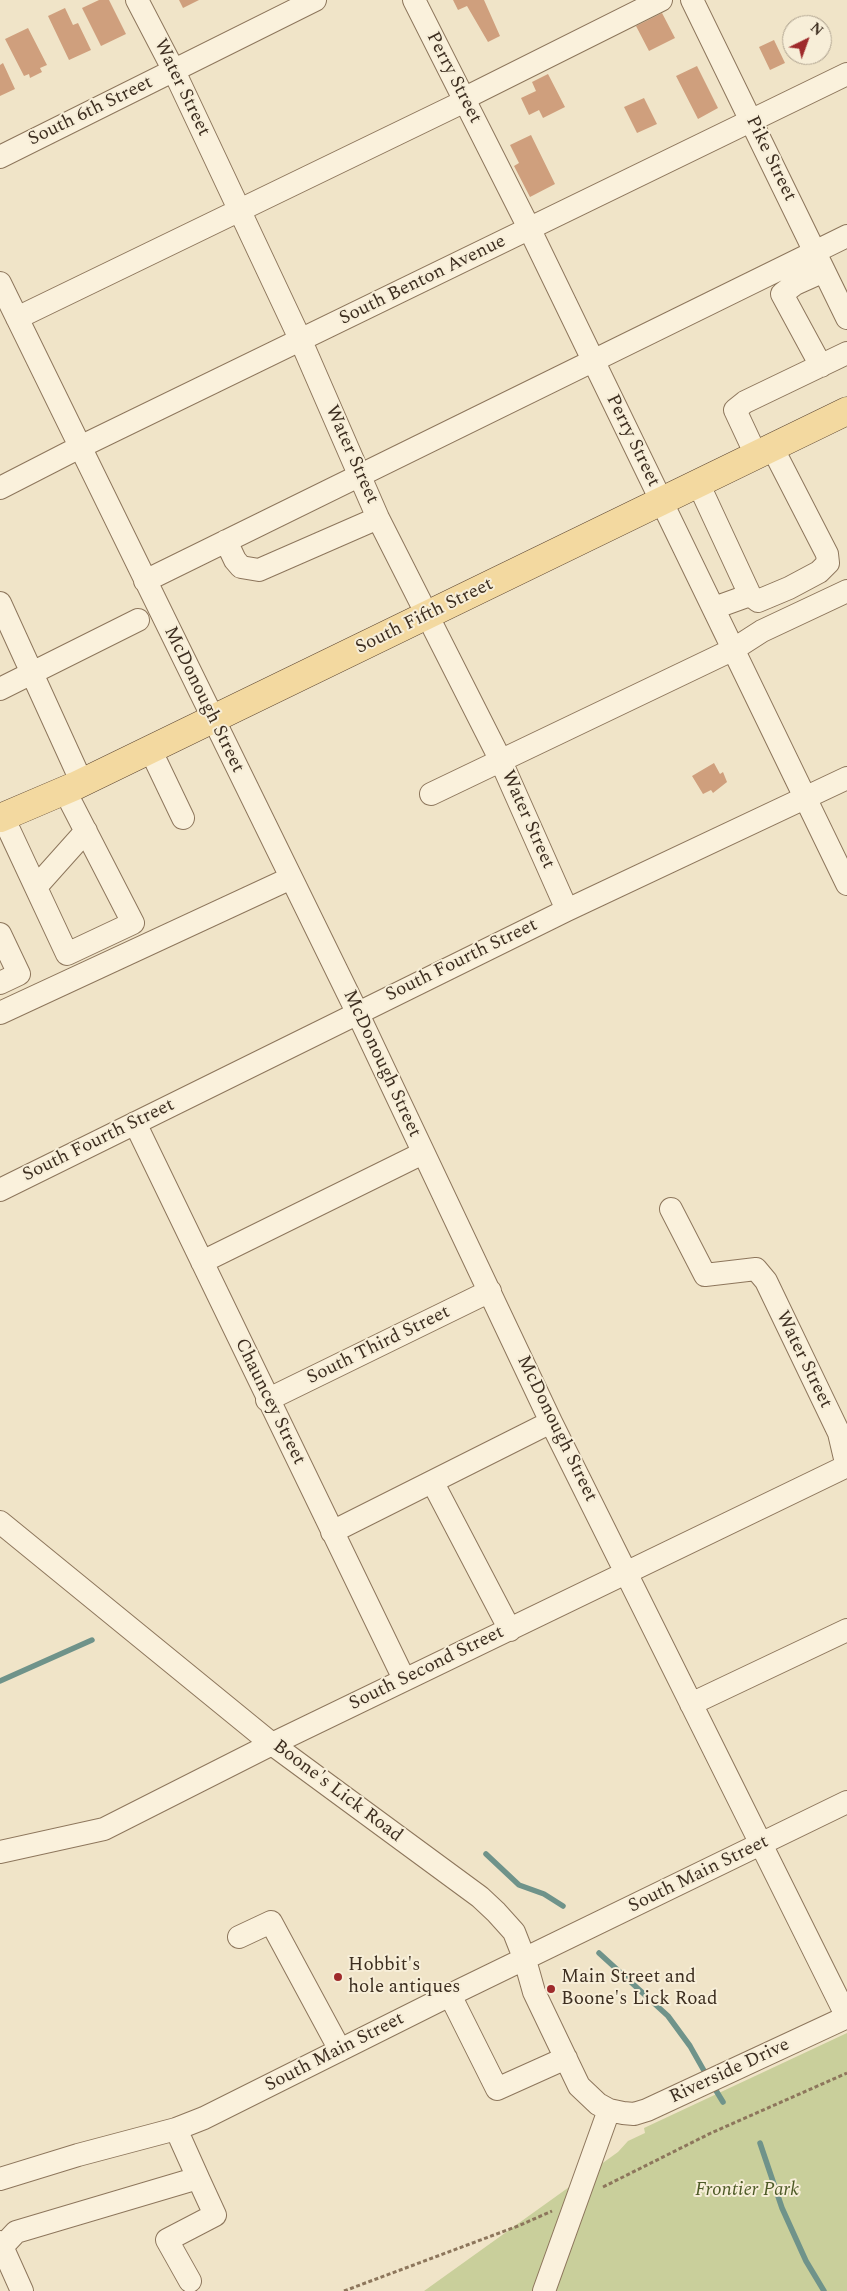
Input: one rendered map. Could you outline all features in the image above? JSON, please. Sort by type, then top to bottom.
[{"type":"main road","name":"South Fifth Street","points":[[2,818],[74,787],[212,718],[427,616],[847,411]]},
{"type":"street","name":"Water Street","points":[[138,0],[174,71],[301,341],[378,518],[500,759],[567,910]]},
{"type":"street","name":"South 6th Street","points":[[0,157],[316,0]]},
{"type":"street","name":"Perry Street","points":[[414,0],[529,228],[847,884]]},
{"type":"street","points":[[17,318],[465,101],[473,94],[660,0]]},
{"type":"street","name":"Pike Street","points":[[692,0],[847,318]]},
{"type":"street","name":"South Benton Avenue","points":[[0,488],[80,447],[847,74]]},
{"type":"street","points":[[821,366],[782,294],[847,236]]},
{"type":"street","points":[[145,581],[593,360],[819,261]]},
{"type":"street","name":"McDonough Street","points":[[0,282],[357,1012],[551,1422],[847,2017]]},
{"type":"street","points":[[714,608],[754,598],[811,576],[828,563],[827,554],[764,451],[735,410],[745,402],[847,353]]},
{"type":"street","points":[[698,483],[754,598]]},
{"type":"street","points":[[226,541],[235,560],[241,567],[259,570],[378,518]]},
{"type":"street","points":[[431,794],[500,759],[734,649],[762,631],[847,591]]},
{"type":"street","points":[[0,604],[32,672],[74,787],[86,831],[133,923],[67,954],[2,818]]},
{"type":"street","points":[[0,689],[138,620]]},
{"type":"street","points":[[150,749],[183,818]]},
{"type":"street","name":"South Fourth Street","points":[[0,1190],[357,1012],[567,910],[847,778]]},
{"type":"street","points":[[36,886],[86,831]]},
{"type":"street","points":[[0,1013],[291,878]]},
{"type":"street","points":[[0,934],[19,974],[0,983]]},
{"type":"street","name":"Chauncey Street","points":[[135,1123],[267,1400],[404,1679]]},
{"type":"street","points":[[202,1262],[423,1153]]},
{"type":"street","name":"Water Street","points":[[671,1210],[705,1275],[756,1269],[766,1281],[839,1433],[847,1467]]},
{"type":"street","name":"South Third Street","points":[[267,1400],[490,1291]]},
{"type":"street","points":[[332,1532],[433,1483],[551,1422]]},
{"type":"street","name":"South Second Street","points":[[0,1852],[104,1829],[404,1679],[510,1630],[847,1467]]},
{"type":"street","points":[[433,1483],[510,1630]]},
{"type":"street","name":"Boone's Lick Road","points":[[0,1522],[272,1744],[480,1897],[514,1932],[525,1960],[534,1992],[579,2086],[586,2094],[610,2110]]},
{"type":"street","points":[[691,1704],[847,1630]]},
{"type":"street","name":"South Main Street","points":[[0,2179],[78,2155],[176,2129],[204,2118],[450,1995],[847,1802]]},
{"type":"street","points":[[239,1937],[272,1922],[340,2050]]},
{"type":"street","points":[[450,1995],[497,2089],[566,2058]]},
{"type":"street","name":"Riverside Drive","points":[[610,2110],[634,2114],[668,2102],[847,2017]]},
{"type":"street","points":[[544,2291],[610,2110]]},
{"type":"street","points":[[176,2129],[215,2215],[167,2240],[190,2281]]},
{"type":"street","points":[[20,2290],[1,2245],[16,2232],[198,2178]]},
{"type":"path","points":[[344,2291],[518,2226],[576,2200],[711,2133],[847,2073]]},
{"type":"green space","name":"Frontier Park","points":[[847,2033],[847,2291],[424,2291],[618,2152],[628,2141],[645,2133],[644,2128]]},
{"type":"building","points":[[99,0],[109,0],[126,34],[101,46],[82,8]]},
{"type":"building","points":[[179,0],[199,0],[183,8]]},
{"type":"building","points":[[453,0],[484,0],[500,36],[488,42],[467,6],[458,10]]},
{"type":"building","points":[[65,8],[73,25],[78,23],[91,50],[69,60],[48,16]]},
{"type":"building","points":[[662,13],[675,38],[649,51],[636,26]]},
{"type":"building","points":[[28,28],[47,65],[40,68],[42,72],[30,78],[29,74],[24,76],[5,39]]},
{"type":"building","points":[[774,40],[782,57],[782,64],[770,70],[759,47]]},
{"type":"building","points":[[3,63],[15,89],[0,96],[0,65]]},
{"type":"building","points":[[697,66],[718,108],[698,119],[676,76]]},
{"type":"building","points":[[548,74],[565,107],[543,118],[539,110],[529,115],[521,98],[536,91],[532,82]]},
{"type":"building","points":[[644,98],[657,124],[637,133],[624,107]]},
{"type":"building","points":[[531,135],[555,184],[530,197],[514,166],[519,163],[510,145]]},
{"type":"building","points":[[714,763],[720,774],[723,772],[727,782],[713,793],[711,790],[703,794],[692,776]]},
{"type":"waterway","points":[[0,1681],[92,1640]]},
{"type":"waterway","points":[[486,1854],[519,1885],[544,1894],[563,1906]]},
{"type":"waterway","points":[[599,1953],[668,2016],[690,2046],[707,2076]]},
{"type":"waterway","points":[[712,2084],[723,2102]]},
{"type":"waterway","points":[[760,2143],[782,2208],[806,2261],[824,2291]]},
{"type":"place","name":"Hobbit's hole antiques","points":[[338,1977]]},
{"type":"place","name":"Main Street and Boone's Lick Road","points":[[551,1989]]}]
